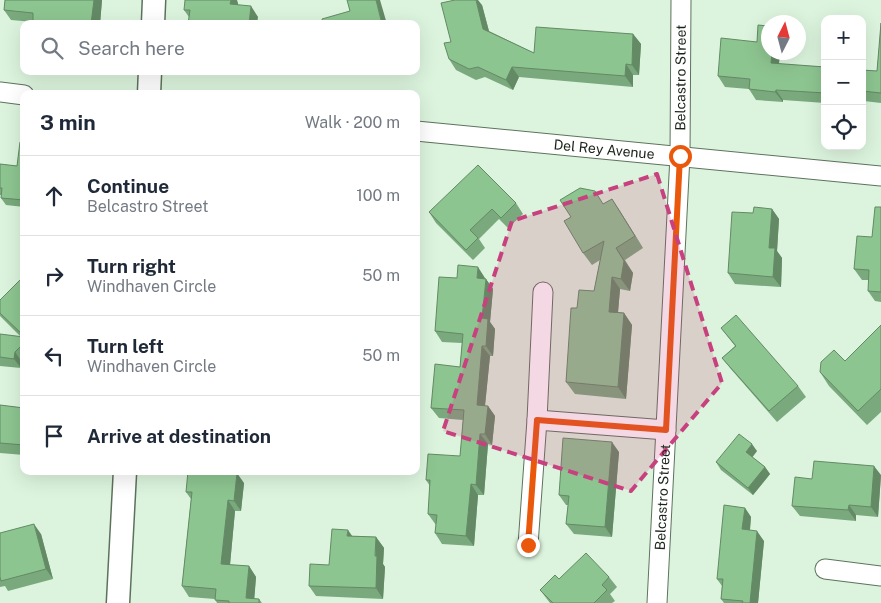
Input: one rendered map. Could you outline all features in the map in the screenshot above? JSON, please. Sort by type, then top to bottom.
[{"type":"street","points":[[153,20],[154,0]]},
{"type":"street","name":"Belcastro Street","points":[[657,603],[680,156],[681,0]]},
{"type":"street","points":[[149,90],[150,75]]},
{"type":"street","points":[[0,92],[20,94]]},
{"type":"street","name":"Del Rey Avenue","points":[[420,131],[881,176]]},
{"type":"street","points":[[528,545],[537,420],[543,292]]},
{"type":"street","points":[[537,420],[666,430]]},
{"type":"street","points":[[118,603],[125,475]]},
{"type":"street","points":[[824,570],[881,576]]},
{"type":"highlighted area","points":[[657,174],[722,383],[631,491],[443,431],[512,221]]},
{"type":"building","points":[[5,0],[94,0],[92,20],[33,20],[33,13],[4,10]]},
{"type":"building","points":[[185,0],[231,0],[230,4],[251,6],[249,20],[189,20],[190,10],[184,10]]},
{"type":"building","points":[[347,0],[376,0],[381,20],[322,20],[350,11]]},
{"type":"building","points":[[455,0],[476,0],[483,29],[534,53],[536,27],[633,34],[632,65],[626,64],[625,76],[512,67],[506,80],[478,67],[469,69],[449,59],[444,43],[451,42],[441,3]]},
{"type":"building","points":[[881,23],[881,93],[866,91],[866,70],[877,71]]},
{"type":"building","points":[[758,25],[761,25],[761,60],[771,60],[771,63],[821,67],[821,93],[776,90],[775,92],[749,89],[750,79],[718,76],[721,38],[757,42]]},
{"type":"building","points":[[20,142],[20,200],[1,198],[0,164],[17,166]]},
{"type":"building","points":[[478,165],[516,203],[501,218],[492,209],[470,230],[478,238],[466,250],[429,212]]},
{"type":"building","points":[[580,188],[595,191],[603,204],[612,199],[635,236],[616,248],[624,261],[621,279],[612,277],[609,312],[624,313],[618,387],[566,382],[571,308],[577,308],[579,290],[594,291],[604,241],[583,253],[564,221],[571,217],[560,200]]},
{"type":"building","points":[[754,207],[772,209],[769,248],[775,248],[773,277],[728,273],[732,212],[753,213]]},
{"type":"building","points":[[875,207],[881,207],[881,292],[868,291],[869,270],[854,269],[857,236],[872,237]]},
{"type":"building","points":[[458,265],[478,267],[477,278],[486,279],[482,318],[488,319],[486,346],[482,346],[477,405],[488,406],[485,434],[480,434],[476,485],[471,484],[466,536],[435,533],[437,515],[428,514],[430,480],[426,480],[428,454],[460,456],[464,410],[431,408],[435,364],[460,367],[463,334],[435,331],[439,277],[457,278]]},
{"type":"building","points":[[20,280],[20,332],[0,313],[0,300]]},
{"type":"building","points":[[736,315],[798,386],[769,411],[722,358],[736,346],[721,328]]},
{"type":"building","points":[[881,325],[881,389],[858,411],[820,372],[821,362],[834,350],[845,361]]},
{"type":"building","points":[[0,334],[20,336],[20,347],[15,352],[14,359],[0,357]]},
{"type":"building","points":[[0,405],[20,408],[20,445],[0,443]]},
{"type":"building","points":[[739,434],[752,444],[746,452],[765,467],[748,488],[716,462]]},
{"type":"building","points":[[563,438],[612,442],[605,527],[566,524],[569,496],[559,495]]},
{"type":"building","points":[[814,461],[874,466],[871,507],[849,505],[848,510],[792,506],[795,477],[812,479]]},
{"type":"building","points":[[188,475],[237,475],[234,501],[228,500],[221,564],[249,566],[246,598],[259,599],[259,603],[229,603],[229,601],[215,600],[216,589],[182,586],[192,492],[186,492]]},
{"type":"building","points":[[724,505],[745,508],[742,529],[757,531],[750,603],[721,599],[723,579],[717,579]]},
{"type":"building","points":[[34,524],[46,569],[1,581],[0,533]]},
{"type":"building","points":[[332,529],[348,530],[347,536],[376,537],[376,588],[309,586],[310,564],[329,565]]},
{"type":"building","points":[[586,553],[609,577],[602,585],[607,590],[594,603],[553,603],[540,590],[555,575],[559,579]]},
{"type":"route","points":[[528,545],[537,420],[666,430],[680,156]]}]
